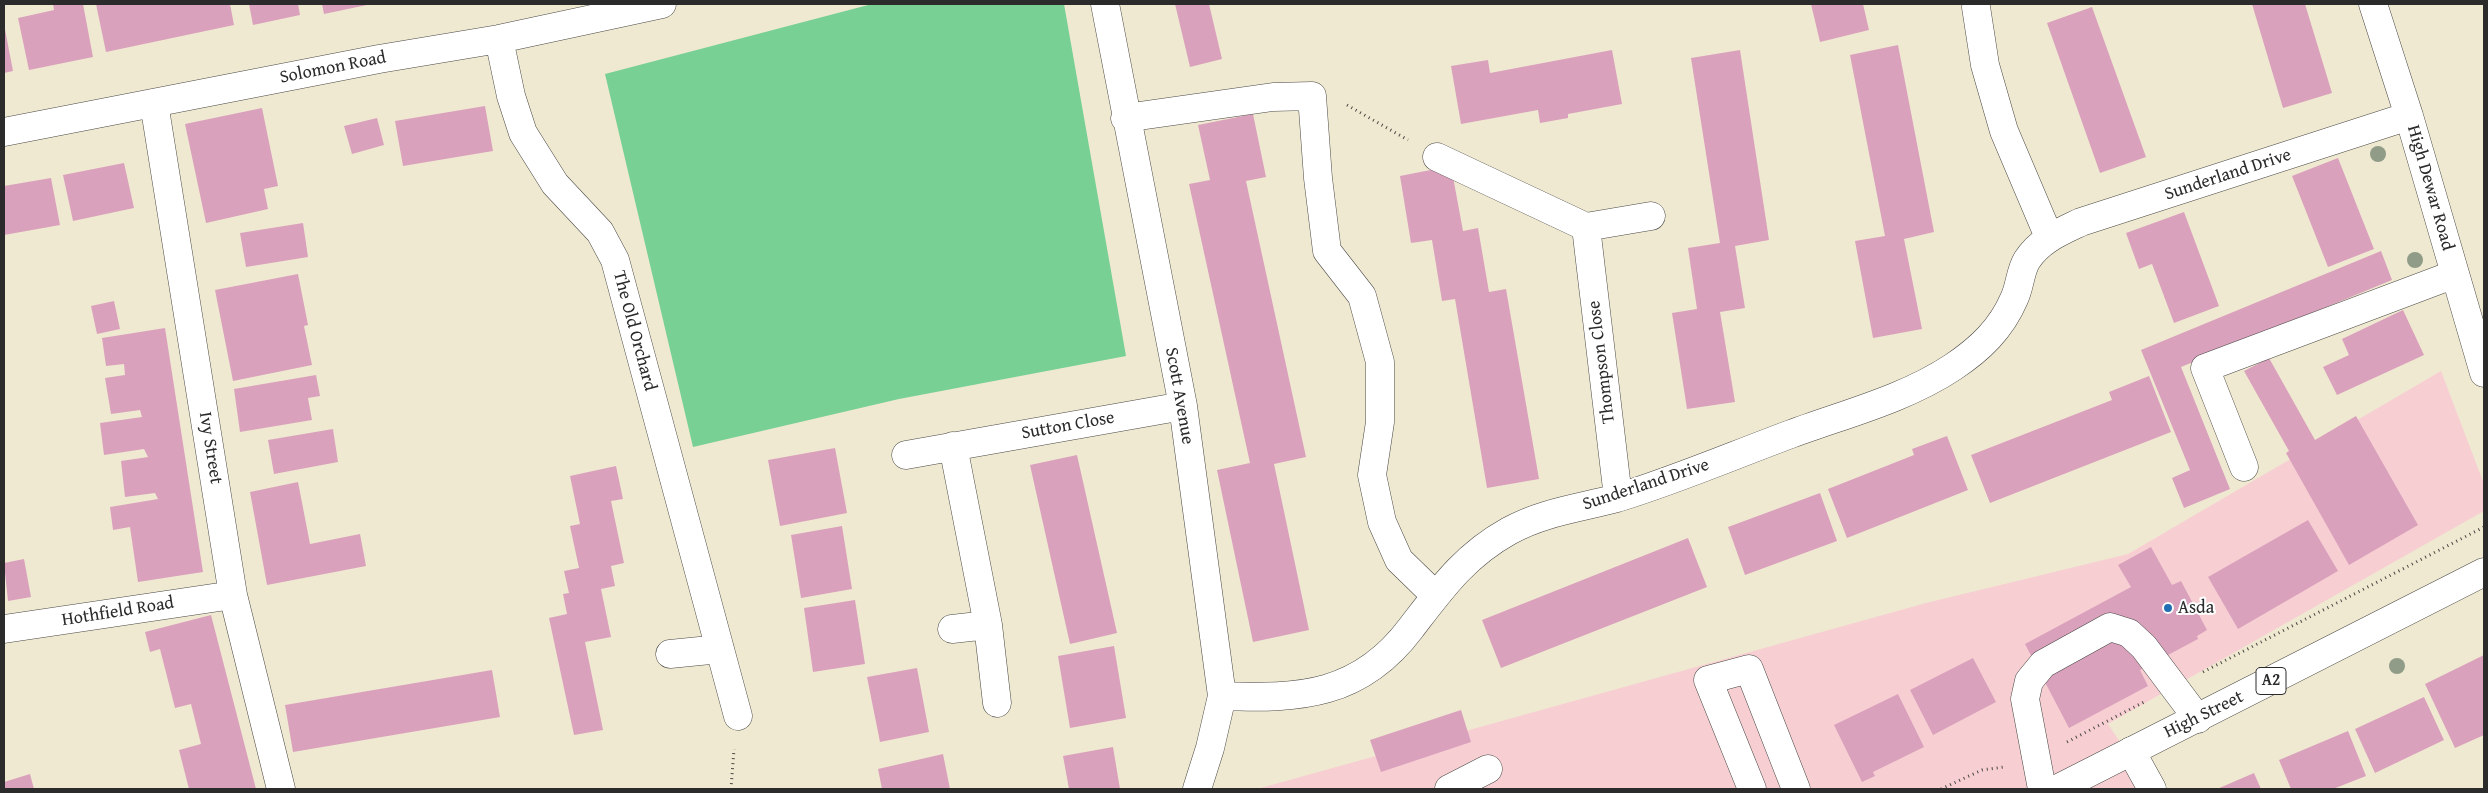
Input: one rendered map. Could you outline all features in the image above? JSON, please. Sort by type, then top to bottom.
[{"type":"street","name":"Solomon Road","points":[[4,132],[379,59],[499,39],[662,4]]},
{"type":"street","name":"Scott Avenue","points":[[1105,4],[1125,118],[1183,406],[1222,696],[1210,748],[1197,789]]},
{"type":"street","name":"High Dewar Road","points":[[2373,4],[2410,116],[2484,373]]},
{"type":"street","points":[[1976,7],[1985,65],[2004,131],[2049,237]]},
{"type":"street","name":"The Old Orchard","points":[[499,39],[511,96],[523,134],[555,184],[600,232],[615,260],[738,716]]},
{"type":"street","points":[[1125,118],[1273,97],[1312,96],[1327,251],[1362,296],[1380,362],[1380,422],[1372,475],[1382,522],[1399,560],[1435,595]]},
{"type":"street","name":"Ivy Street","points":[[154,103],[233,595],[281,789]]},
{"type":"street","name":"Sunderland Drive","points":[[1222,696],[1276,698],[1310,694],[1338,686],[1363,674],[1388,654],[1410,630],[1435,595],[1455,572],[1480,550],[1506,532],[1534,518],[1618,497],[1900,394],[1951,369],[1982,346],[2000,324],[2015,298],[2027,261],[2049,237],[2081,222],[2410,116]]},
{"type":"street","points":[[1437,157],[1586,227],[1651,216]]},
{"type":"street","name":"Thompson Close","points":[[1586,227],[1618,497]]},
{"type":"street","points":[[2244,467],[2205,368],[2455,274]]},
{"type":"street","name":"Sutton Close","points":[[906,455],[1183,406]]},
{"type":"street","points":[[953,446],[988,624],[997,703]]},
{"type":"street","name":"High Street","points":[[2057,789],[2484,572]]},
{"type":"street","name":"Hothfield Road","points":[[4,629],[233,595]]},
{"type":"street","points":[[952,629],[988,624]]},
{"type":"street","points":[[2042,789],[2025,699],[2029,681],[2043,664],[2110,627],[2129,633],[2144,647],[2198,719]]},
{"type":"street","points":[[670,654],[720,648]]},
{"type":"street","points":[[1752,789],[1708,680],[1749,669],[1796,789]]},
{"type":"street","points":[[2131,751],[2152,789]]},
{"type":"street","points":[[1449,789],[1488,769]]},
{"type":"path","points":[[1312,96],[1328,94],[1437,157]]},
{"type":"path","points":[[1941,789],[1982,770],[2021,766],[2484,526]]},
{"type":"path","points":[[731,789],[738,716]]},
{"type":"shaded area","points":[[2441,371],[2484,484],[2484,511],[2108,724],[2151,789],[1257,789],[1926,603],[2128,554]]},
{"type":"green space","points":[[872,4],[1064,4],[1126,356],[899,399],[693,447],[605,74]]},
{"type":"building","points":[[53,4],[83,4],[93,57],[29,70],[18,18],[54,10]]},
{"type":"building","points":[[96,4],[230,4],[234,25],[106,52]]},
{"type":"building","points":[[249,4],[298,4],[300,15],[253,25]]},
{"type":"building","points":[[322,4],[367,4],[367,5],[324,14]]},
{"type":"building","points":[[1175,4],[1209,4],[1222,59],[1190,67]]},
{"type":"building","points":[[1811,4],[1863,4],[1869,30],[1820,42]]},
{"type":"building","points":[[2252,4],[2305,4],[2332,93],[2283,108]]},
{"type":"building","points":[[2092,7],[2146,157],[2100,173],[2047,23]]},
{"type":"building","points":[[4,24],[13,71],[4,73]]},
{"type":"building","points":[[1898,45],[1934,232],[1904,239],[1922,329],[1873,338],[1855,241],[1885,236],[1850,55]]},
{"type":"building","points":[[1612,50],[1622,104],[1568,114],[1568,118],[1540,123],[1538,110],[1461,124],[1451,66],[1488,60],[1490,73]]},
{"type":"building","points":[[1740,50],[1769,240],[1735,246],[1745,308],[1720,312],[1735,402],[1687,409],[1672,313],[1697,309],[1688,248],[1720,243],[1691,58]]},
{"type":"building","points":[[485,106],[493,151],[403,166],[395,121]]},
{"type":"building","points":[[262,108],[278,186],[264,189],[268,209],[206,223],[185,124]]},
{"type":"building","points":[[1253,114],[1266,177],[1246,181],[1306,457],[1274,464],[1309,630],[1253,642],[1217,470],[1250,463],[1189,184],[1210,180],[1198,125]]},
{"type":"building","points":[[377,118],[384,145],[352,154],[344,126]]},
{"type":"building","points":[[2338,158],[2374,249],[2328,267],[2292,176]]},
{"type":"building","points":[[124,163],[134,208],[73,221],[63,175]]},
{"type":"building","points":[[1451,166],[1463,231],[1478,228],[1489,292],[1506,289],[1539,479],[1487,488],[1455,299],[1442,301],[1432,240],[1411,243],[1400,176]]},
{"type":"building","points":[[51,178],[60,225],[4,235],[4,186]]},
{"type":"building","points":[[2184,212],[2219,306],[2174,323],[2152,264],[2139,269],[2126,233]]},
{"type":"building","points":[[303,223],[308,257],[246,267],[240,233]]},
{"type":"building","points":[[2381,251],[2392,280],[2181,367],[2230,489],[2184,508],[2172,478],[2190,470],[2141,350]]},
{"type":"building","points":[[298,274],[308,325],[304,326],[312,365],[233,381],[215,290]]},
{"type":"building","points":[[114,301],[120,329],[97,334],[91,306]]},
{"type":"building","points":[[2403,310],[2424,355],[2337,395],[2323,367],[2349,355],[2342,339]]},
{"type":"building","points":[[165,328],[203,572],[138,582],[130,527],[113,530],[110,507],[158,499],[155,493],[125,497],[121,461],[148,457],[144,449],[104,455],[100,423],[142,417],[140,410],[111,414],[105,378],[125,375],[124,364],[106,366],[102,338]]},
{"type":"building","points":[[2269,358],[2315,440],[2356,416],[2418,525],[2349,565],[2286,453],[2289,451],[2244,371]]},
{"type":"building","points":[[316,375],[320,396],[308,398],[312,420],[240,432],[234,389]]},
{"type":"building","points":[[2149,376],[2171,432],[1990,503],[1971,455],[2112,400],[2109,392]]},
{"type":"building","points":[[333,429],[338,462],[274,474],[268,440]]},
{"type":"building","points":[[1947,436],[1968,490],[1847,538],[1828,489],[1914,455],[1912,449]]},
{"type":"building","points":[[835,448],[847,513],[780,526],[768,460]]},
{"type":"building","points":[[1077,455],[1117,633],[1070,644],[1030,465]]},
{"type":"building","points":[[616,466],[623,499],[611,501],[624,563],[611,566],[615,586],[601,589],[611,637],[585,642],[603,730],[574,735],[549,618],[567,614],[563,594],[569,593],[564,571],[579,568],[570,526],[580,524],[570,476]]},
{"type":"building","points":[[298,482],[310,544],[360,534],[366,566],[267,585],[250,492]]},
{"type":"building","points":[[1820,493],[1837,541],[1745,575],[1728,527]]},
{"type":"building","points":[[2308,520],[2338,571],[2238,629],[2208,577]]},
{"type":"building","points":[[842,526],[852,589],[801,598],[791,535]]},
{"type":"building","points":[[1688,538],[1707,587],[1501,668],[1482,620]]},
{"type":"building","points":[[2151,547],[2172,585],[2181,581],[2207,630],[2197,636],[2198,639],[2140,670],[2148,686],[2069,728],[2025,644],[2131,587],[2118,565]]},
{"type":"building","points":[[24,559],[31,597],[8,601],[4,563]]},
{"type":"building","points":[[855,600],[865,664],[813,672],[804,608]]},
{"type":"building","points":[[211,615],[256,789],[189,789],[179,750],[201,744],[191,704],[175,708],[160,649],[150,652],[145,632]]},
{"type":"building","points":[[1114,646],[1126,718],[1070,728],[1058,656]]},
{"type":"building","points":[[2484,655],[2484,735],[2455,748],[2425,684]]},
{"type":"building","points":[[1973,658],[1996,702],[1933,735],[1910,690]]},
{"type":"building","points":[[917,668],[929,732],[880,742],[867,677]]},
{"type":"building","points":[[492,670],[500,717],[293,752],[285,705]]},
{"type":"building","points":[[1898,694],[1924,747],[1873,772],[1875,776],[1862,782],[1834,725]]},
{"type":"building","points":[[2424,697],[2444,740],[2375,773],[2355,729]]},
{"type":"building","points":[[1461,710],[1471,742],[1381,772],[1370,740]]},
{"type":"building","points":[[2348,731],[2366,776],[2333,789],[2291,789],[2279,760]]},
{"type":"building","points":[[1113,747],[1120,789],[1069,789],[1063,756]]},
{"type":"building","points":[[943,754],[950,789],[882,789],[878,769]]},
{"type":"building","points":[[2254,773],[2261,789],[2217,789]]},
{"type":"building","points":[[30,774],[34,789],[4,789],[4,782]]},
{"type":"place","name":"Asda","points":[[2168,608]]}]
